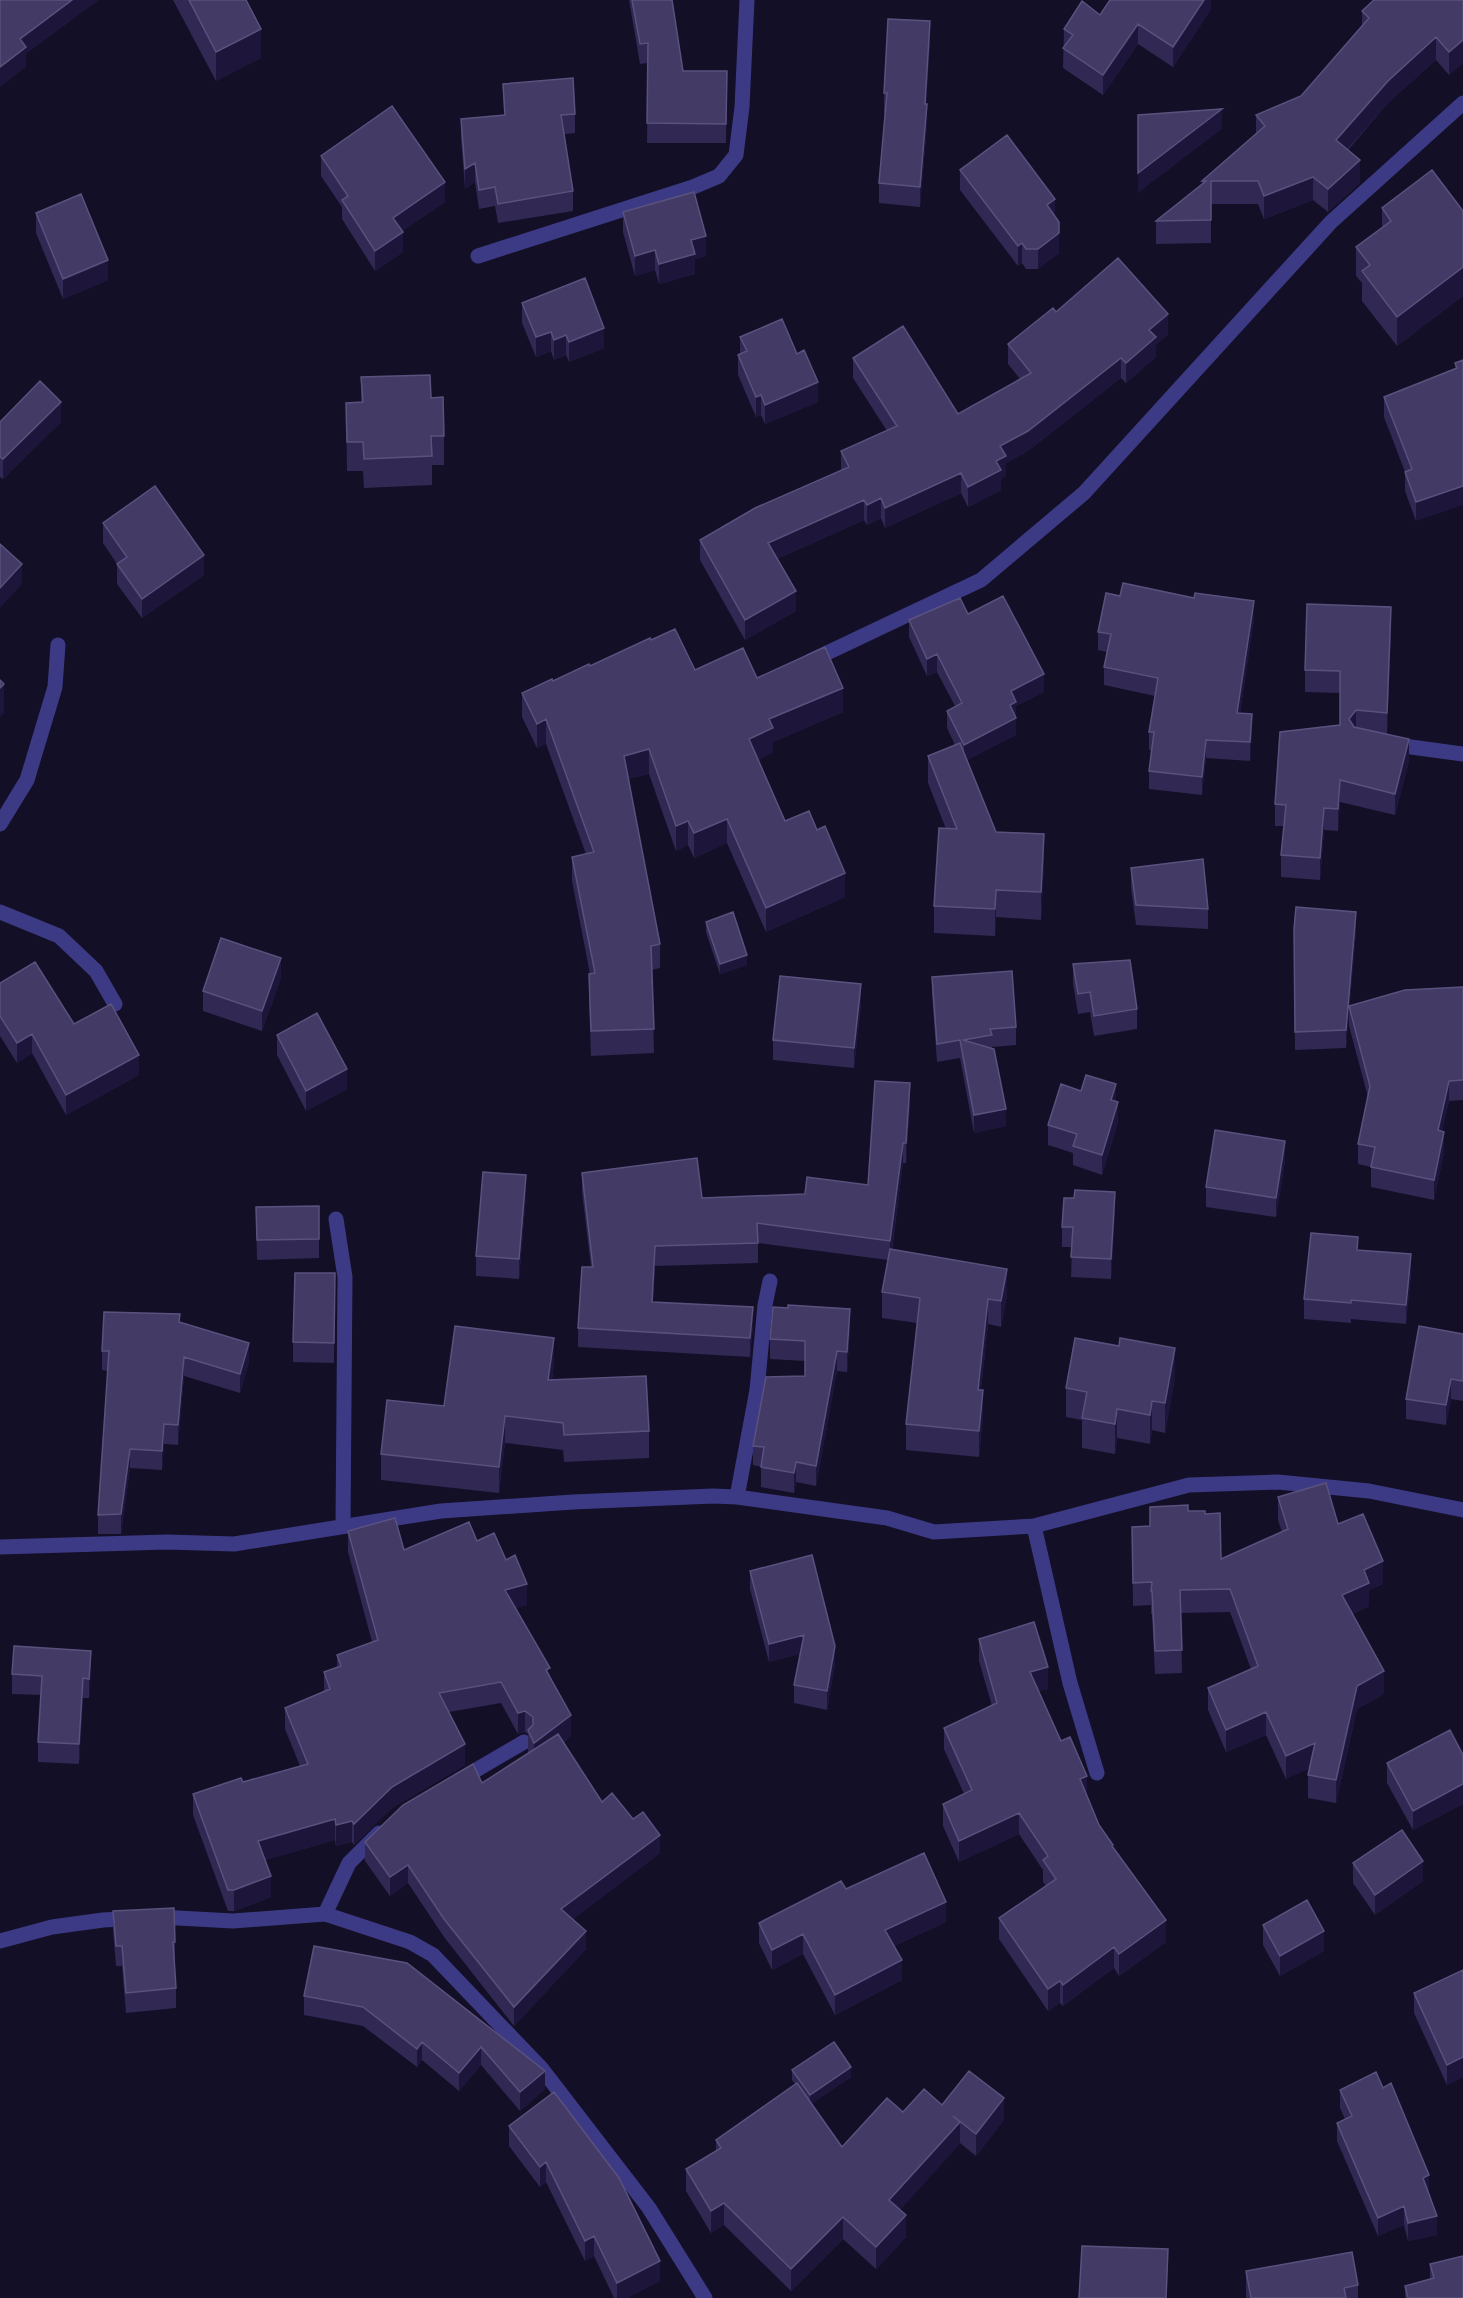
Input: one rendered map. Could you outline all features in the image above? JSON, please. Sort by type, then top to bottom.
[{"type":"street","points":[[478,256],[693,187],[719,176],[736,156],[742,107],[747,0]]},
{"type":"street","points":[[791,670],[981,580],[1076,501],[1331,222],[1463,103]]},
{"type":"street","points":[[0,824],[27,780],[55,687],[58,645]]},
{"type":"street","points":[[1370,742],[1463,754]]},
{"type":"street","points":[[0,912],[59,936],[96,972],[115,1004]]},
{"type":"street","points":[[336,1219],[345,1277],[343,1525]]},
{"type":"street","points":[[737,1497],[757,1390],[765,1305],[770,1281]]},
{"type":"street","points":[[0,1546],[167,1542],[234,1544],[343,1525],[453,1510],[713,1496],[737,1497],[887,1518],[934,1533],[1034,1526],[1189,1485],[1278,1482],[1369,1491],[1463,1510]]},
{"type":"street","points":[[1034,1526],[1070,1683],[1097,1773]]},
{"type":"street","points":[[446,1788],[524,1742]]},
{"type":"street","points":[[325,1914],[349,1863],[389,1824]]},
{"type":"street","points":[[0,1941],[52,1927],[103,1920],[159,1917],[233,1920],[325,1914],[410,1942],[433,1954],[542,2069],[649,2208],[705,2298]]},
{"type":"building","points":[[0,0],[72,0],[20,39],[26,47],[0,67]]},
{"type":"building","points":[[189,0],[246,0],[261,29],[216,52]]},
{"type":"building","points":[[632,0],[672,0],[683,71],[727,71],[726,124],[647,123],[648,43],[640,44]]},
{"type":"building","points":[[1110,0],[1204,0],[1173,47],[1138,24],[1103,75],[1063,48],[1073,35],[1064,29],[1082,1],[1100,15]]},
{"type":"building","points":[[1374,0],[1463,0],[1463,40],[1449,52],[1436,37],[1388,81],[1336,140],[1360,160],[1328,189],[1313,177],[1264,196],[1258,181],[1211,181],[1211,220],[1156,221],[1206,181],[1202,181],[1265,126],[1256,115],[1301,96],[1369,18],[1362,11]]},
{"type":"building","points":[[888,19],[930,21],[925,104],[927,104],[920,187],[879,183],[887,93],[884,93]]},
{"type":"building","points":[[573,78],[575,114],[561,115],[573,191],[498,204],[495,187],[479,190],[475,163],[465,169],[461,119],[505,115],[503,84]]},
{"type":"building","points":[[392,106],[445,182],[393,218],[403,232],[375,251],[342,200],[348,196],[321,156]]},
{"type":"building","points":[[1222,109],[1138,173],[1138,115]]},
{"type":"building","points":[[1007,135],[1055,199],[1047,205],[1059,222],[1059,233],[1038,249],[1026,249],[1022,243],[1018,246],[960,170]]},
{"type":"building","points":[[1432,170],[1463,211],[1463,267],[1397,317],[1362,271],[1370,265],[1356,247],[1391,221],[1382,208]]},
{"type":"building","points":[[694,192],[706,236],[691,240],[695,254],[659,264],[655,250],[635,256],[623,212]]},
{"type":"building","points":[[81,194],[108,260],[63,279],[36,213]]},
{"type":"building","points":[[1118,258],[1168,314],[1149,330],[1156,337],[1126,363],[1121,358],[1028,431],[1000,446],[1006,456],[996,461],[1001,470],[968,487],[961,473],[885,508],[881,498],[867,505],[864,500],[768,543],[796,591],[745,620],[700,540],[755,508],[849,467],[841,451],[897,426],[853,358],[903,326],[958,414],[1031,373],[1008,344],[1053,308],[1056,312]]},
{"type":"building","points":[[585,278],[604,328],[569,342],[566,335],[554,340],[551,332],[536,337],[522,303]]},
{"type":"building","points":[[782,319],[797,354],[804,350],[818,382],[765,405],[761,395],[756,397],[738,355],[747,351],[740,337]]},
{"type":"building","points":[[1463,360],[1463,486],[1416,502],[1405,472],[1412,469],[1384,397],[1457,368],[1455,363]]},
{"type":"building","points":[[430,375],[431,398],[443,397],[444,436],[431,436],[432,456],[364,459],[363,442],[347,442],[346,403],[363,402],[361,377]]},
{"type":"building","points":[[40,381],[61,402],[3,459],[0,457],[0,422]]},
{"type":"building","points":[[155,486],[204,555],[142,599],[117,564],[127,557],[103,523]]},
{"type":"building","points":[[0,544],[22,564],[0,588]]},
{"type":"building","points":[[1123,583],[1194,598],[1195,593],[1254,601],[1237,713],[1252,714],[1250,742],[1206,740],[1202,777],[1149,771],[1154,732],[1149,732],[1158,678],[1104,667],[1111,634],[1098,632],[1106,593],[1120,596]]},
{"type":"building","points":[[1003,596],[1044,674],[1011,691],[1016,702],[1010,705],[1016,718],[964,745],[947,711],[962,703],[937,654],[927,659],[909,620],[960,598],[968,614]]},
{"type":"building","points":[[1307,604],[1391,607],[1387,713],[1356,710],[1349,719],[1354,727],[1409,739],[1395,794],[1340,780],[1338,809],[1324,808],[1320,858],[1281,855],[1286,805],[1275,804],[1280,732],[1340,725],[1340,671],[1305,670]]},
{"type":"building","points":[[675,629],[695,670],[743,648],[757,678],[825,647],[843,688],[769,719],[773,728],[749,739],[785,821],[809,811],[817,830],[825,826],[845,873],[766,908],[727,819],[694,833],[688,821],[676,826],[649,749],[624,756],[660,944],[651,946],[654,1029],[591,1031],[589,974],[595,973],[572,857],[594,852],[546,719],[537,724],[522,693]]},
{"type":"building","points":[[960,743],[996,832],[1044,834],[1041,892],[996,890],[995,909],[934,906],[939,828],[957,829],[928,756]]},
{"type":"building","points":[[1203,859],[1208,909],[1136,905],[1131,868]]},
{"type":"building","points":[[1296,907],[1356,912],[1346,1030],[1295,1032],[1294,929]]},
{"type":"building","points":[[733,912],[747,955],[720,964],[706,922]]},
{"type":"building","points":[[221,938],[281,958],[262,1011],[203,991]]},
{"type":"building","points":[[1130,960],[1137,1009],[1094,1016],[1090,992],[1078,994],[1073,964]]},
{"type":"building","points":[[35,962],[74,1024],[111,1004],[139,1055],[66,1095],[32,1034],[17,1043],[0,1016],[0,983]]},
{"type":"building","points":[[1012,971],[1016,1027],[990,1029],[992,1035],[963,1040],[994,1049],[1006,1109],[974,1115],[960,1040],[937,1044],[932,977]]},
{"type":"building","points":[[780,976],[861,984],[854,1048],[773,1040]]},
{"type":"building","points":[[1463,987],[1463,1080],[1449,1081],[1438,1130],[1444,1132],[1434,1180],[1371,1167],[1375,1147],[1358,1144],[1370,1086],[1349,1006],[1405,990]]},
{"type":"building","points":[[317,1013],[347,1069],[306,1091],[277,1035]]},
{"type":"building","points":[[1086,1075],[1116,1084],[1111,1100],[1118,1102],[1102,1155],[1073,1146],[1077,1134],[1048,1125],[1061,1084],[1081,1091]]},
{"type":"building","points":[[875,1081],[910,1083],[906,1143],[903,1143],[890,1241],[757,1223],[758,1243],[655,1246],[652,1302],[753,1307],[750,1338],[578,1328],[582,1267],[593,1267],[582,1173],[697,1158],[702,1198],[805,1194],[807,1177],[868,1185]]},
{"type":"building","points":[[1215,1130],[1285,1141],[1276,1198],[1206,1187]]},
{"type":"building","points":[[483,1172],[526,1175],[519,1259],[476,1256]]},
{"type":"building","points":[[1075,1190],[1115,1192],[1111,1259],[1071,1257],[1073,1227],[1062,1227],[1064,1198],[1074,1198]]},
{"type":"building","points":[[319,1206],[319,1239],[257,1240],[256,1207]]},
{"type":"building","points":[[1311,1233],[1358,1237],[1357,1250],[1411,1254],[1406,1305],[1304,1299]]},
{"type":"building","points":[[890,1249],[1007,1269],[1001,1301],[988,1299],[978,1390],[983,1390],[979,1431],[906,1424],[920,1298],[882,1292]]},
{"type":"building","points":[[295,1273],[335,1273],[334,1343],[293,1342]]},
{"type":"building","points":[[788,1305],[850,1309],[847,1352],[837,1351],[816,1466],[796,1462],[794,1473],[761,1467],[764,1447],[753,1446],[766,1377],[805,1376],[805,1341],[770,1339],[773,1307],[788,1308]]},
{"type":"building","points":[[104,1312],[180,1314],[179,1322],[249,1343],[240,1374],[184,1357],[178,1425],[164,1424],[162,1451],[130,1449],[121,1514],[98,1515],[109,1351],[102,1351]]},
{"type":"building","points":[[455,1326],[554,1338],[548,1380],[646,1376],[649,1431],[564,1435],[563,1423],[505,1416],[499,1467],[381,1454],[387,1400],[444,1406]]},
{"type":"building","points":[[1419,1326],[1463,1334],[1463,1381],[1451,1379],[1446,1405],[1406,1399]]},
{"type":"building","points":[[1075,1338],[1119,1346],[1120,1338],[1175,1348],[1165,1403],[1152,1401],[1150,1415],[1117,1409],[1115,1424],[1082,1418],[1087,1392],[1066,1388]]},
{"type":"building","points":[[1326,1483],[1338,1524],[1363,1514],[1383,1561],[1364,1570],[1369,1583],[1342,1595],[1384,1671],[1357,1686],[1336,1780],[1308,1775],[1315,1743],[1286,1756],[1266,1712],[1226,1730],[1208,1688],[1258,1666],[1230,1589],[1180,1590],[1182,1650],[1155,1651],[1152,1582],[1133,1583],[1132,1527],[1150,1526],[1150,1507],[1188,1505],[1188,1511],[1205,1511],[1205,1514],[1220,1513],[1221,1559],[1288,1529],[1278,1497]]},
{"type":"building","points":[[395,1518],[404,1550],[469,1522],[477,1541],[494,1533],[506,1560],[515,1555],[527,1584],[505,1590],[550,1668],[546,1670],[571,1715],[534,1743],[528,1730],[533,1725],[533,1717],[525,1711],[518,1713],[501,1682],[439,1693],[465,1744],[392,1787],[354,1824],[352,1821],[336,1825],[335,1819],[258,1841],[271,1876],[234,1890],[228,1890],[193,1794],[241,1778],[243,1782],[308,1764],[285,1708],[330,1689],[324,1672],[341,1666],[337,1655],[378,1640],[348,1531]]},
{"type":"building","points":[[812,1555],[835,1646],[827,1691],[794,1685],[804,1635],[769,1644],[750,1571]]},
{"type":"building","points":[[1034,1622],[1048,1667],[1030,1672],[1061,1741],[1070,1737],[1087,1776],[1080,1779],[1099,1825],[1166,1920],[1119,1954],[1114,1947],[1063,1985],[1060,1981],[1048,1989],[999,1918],[1056,1879],[1043,1860],[1048,1856],[1019,1813],[959,1841],[943,1804],[972,1790],[944,1728],[997,1703],[979,1639]]},
{"type":"building","points":[[14,1646],[91,1651],[89,1679],[83,1678],[79,1744],[38,1742],[42,1676],[12,1674]]},
{"type":"building","points":[[1450,1730],[1463,1755],[1463,1784],[1413,1811],[1387,1763]]},
{"type":"building","points":[[558,1734],[602,1802],[612,1793],[633,1819],[643,1812],[660,1835],[561,1909],[586,1931],[514,2007],[444,1919],[408,1865],[390,1877],[365,1842],[403,1805],[473,1764],[482,1783]]},
{"type":"building","points":[[1402,1830],[1423,1861],[1375,1895],[1353,1863]]},
{"type":"building","points":[[924,1853],[946,1902],[885,1930],[902,1960],[835,1995],[803,1934],[772,1950],[759,1923],[841,1881],[846,1889]]},
{"type":"building","points":[[1307,1900],[1324,1931],[1280,1956],[1263,1925]]},
{"type":"building","points":[[174,1908],[175,1942],[173,1942],[176,1988],[126,1993],[122,1946],[116,1946],[113,1911]]},
{"type":"building","points":[[314,1946],[407,1963],[545,2071],[520,2092],[481,2047],[459,2073],[422,2042],[417,2049],[363,2007],[304,1996]]},
{"type":"building","points":[[1463,1970],[1463,2057],[1447,2065],[1414,1993]]},
{"type":"building","points":[[834,2042],[851,2067],[810,2095],[792,2070]]},
{"type":"building","points":[[969,2071],[1004,2098],[976,2134],[953,2116],[960,2122],[889,2200],[906,2215],[876,2247],[843,2217],[791,2269],[724,2203],[711,2211],[686,2169],[721,2148],[716,2140],[797,2083],[842,2147],[887,2098],[903,2112],[924,2089],[942,2105]]},
{"type":"building","points":[[1376,2072],[1383,2088],[1391,2083],[1429,2175],[1423,2178],[1437,2216],[1408,2223],[1404,2206],[1378,2218],[1337,2123],[1352,2116],[1340,2090]]},
{"type":"building","points":[[554,2092],[619,2178],[660,2261],[617,2283],[594,2236],[585,2241],[546,2162],[540,2167],[509,2126]]},
{"type":"building","points":[[1082,2246],[1168,2249],[1166,2298],[1079,2298]]},
{"type":"building","points":[[1352,2252],[1358,2285],[1344,2288],[1346,2298],[1251,2298],[1246,2271]]},
{"type":"building","points":[[1463,2256],[1463,2298],[1408,2298],[1405,2286],[1434,2278],[1430,2264]]}]
